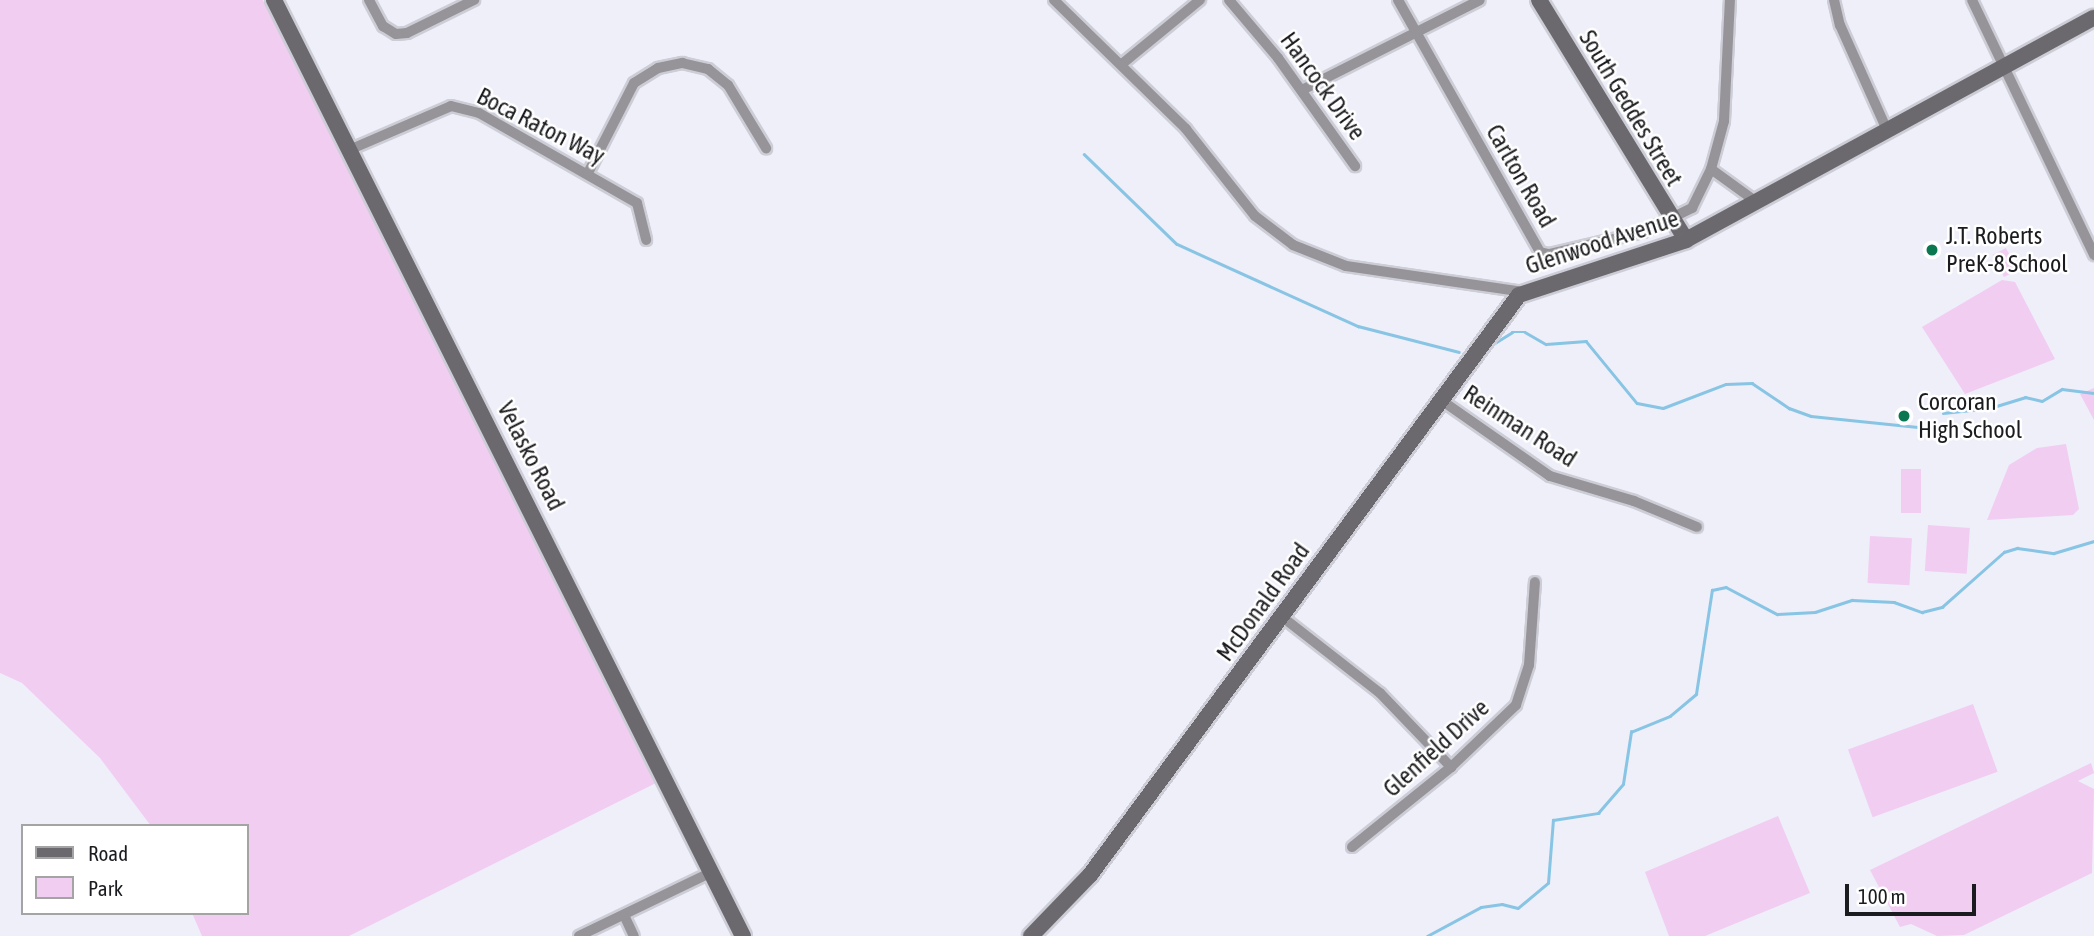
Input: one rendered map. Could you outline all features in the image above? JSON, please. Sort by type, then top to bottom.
[{"type":"street","name":"Velasko Road","points":[[274,0],[743,936]]},
{"type":"street","points":[[369,0],[383,26],[396,34],[407,33],[474,0]]},
{"type":"street","name":"Glenwood Avenue","points":[[1054,0],[1186,129],[1255,216],[1293,245],[1346,266],[1525,292],[1686,240],[2094,18]]},
{"type":"street","points":[[1122,64],[1200,0]]},
{"type":"street","name":"Hancock Drive","points":[[1229,0],[1302,90],[1355,166]]},
{"type":"street","name":"Carlton Road","points":[[1398,0],[1540,252],[1603,243],[1674,220]]},
{"type":"street","points":[[1302,90],[1480,0]]},
{"type":"street","name":"South Geddes Street","points":[[1539,0],[1686,240]]},
{"type":"street","points":[[1674,220],[1692,208],[1711,170],[1724,121],[1730,0]]},
{"type":"street","points":[[1972,0],[2094,254]]},
{"type":"street","points":[[1832,1],[1887,130]]},
{"type":"street","points":[[588,173],[634,83],[658,68],[682,63],[708,69],[728,85],[766,148]]},
{"type":"street","name":"Boca Raton Way","points":[[349,150],[451,106],[480,113],[637,203],[646,240]]},
{"type":"street","points":[[1711,170],[1758,203]]},
{"type":"street","name":"McDonald Road","points":[[1031,936],[1090,875],[1441,400],[1525,292]]},
{"type":"street","name":"Reinman Road","points":[[1441,400],[1550,475],[1634,501],[1697,527]]},
{"type":"street","name":"Glenfield Drive","points":[[1352,847],[1451,767],[1516,705],[1529,665],[1535,582]]},
{"type":"street","points":[[1281,616],[1380,693],[1451,767]]},
{"type":"street","points":[[579,936],[712,872]]},
{"type":"street","points":[[624,915],[634,936]]},
{"type":"green space","points":[[0,0],[263,0],[656,783],[349,936],[202,936],[193,915],[248,915],[248,824],[150,824],[100,758],[22,683],[0,673]]},
{"type":"green space","points":[[2006,248],[2017,270],[2004,277],[1993,255]]},
{"type":"green space","points":[[2002,280],[2015,282],[2055,359],[1965,394],[1922,327]]},
{"type":"green space","points":[[2094,388],[2094,420],[2080,394]]},
{"type":"green space","points":[[2066,444],[2079,509],[2073,515],[1987,520],[2009,465],[2037,448]]},
{"type":"green space","points":[[1901,469],[1921,469],[1921,513],[1901,513]]},
{"type":"green space","points":[[1928,525],[1970,528],[1967,574],[1925,571]]},
{"type":"green space","points":[[1870,536],[1912,538],[1909,585],[1868,583]]},
{"type":"green space","points":[[1973,704],[1998,772],[1873,817],[1848,749]]},
{"type":"green space","points":[[2091,763],[2094,773],[2078,781],[2094,789],[2092,873],[1964,935],[1937,936],[1911,924],[1900,927],[1870,870]]},
{"type":"green space","points":[[1778,816],[1810,893],[1705,936],[1669,936],[1645,872]]},
{"type":"waterway","points":[[1084,154],[1177,244],[1358,326],[1459,352]]},
{"type":"waterway","points":[[1490,346],[1512,332],[1525,332],[1546,344],[1586,341],[1637,403],[1663,408],[1726,384],[1752,383],[1789,408],[1811,416],[1917,427]]},
{"type":"waterway","points":[[1943,413],[1990,408],[2025,397],[2042,401],[2062,389],[2094,393]]},
{"type":"waterway","points":[[1427,936],[1481,907],[1502,904],[1518,908],[1548,883],[1553,820],[1598,813],[1623,784],[1631,732],[1670,716],[1696,694],[1712,590],[1726,587],[1777,614],[1815,612],[1852,600],[1894,602],[1922,612],[1942,607],[2004,552],[2017,548],[2054,553],[2094,541]]},
{"type":"place","name":"J.T. Roberts PreK-8 School","points":[[1932,250]]},
{"type":"place","name":"Corcoran High School","points":[[1904,416]]}]
